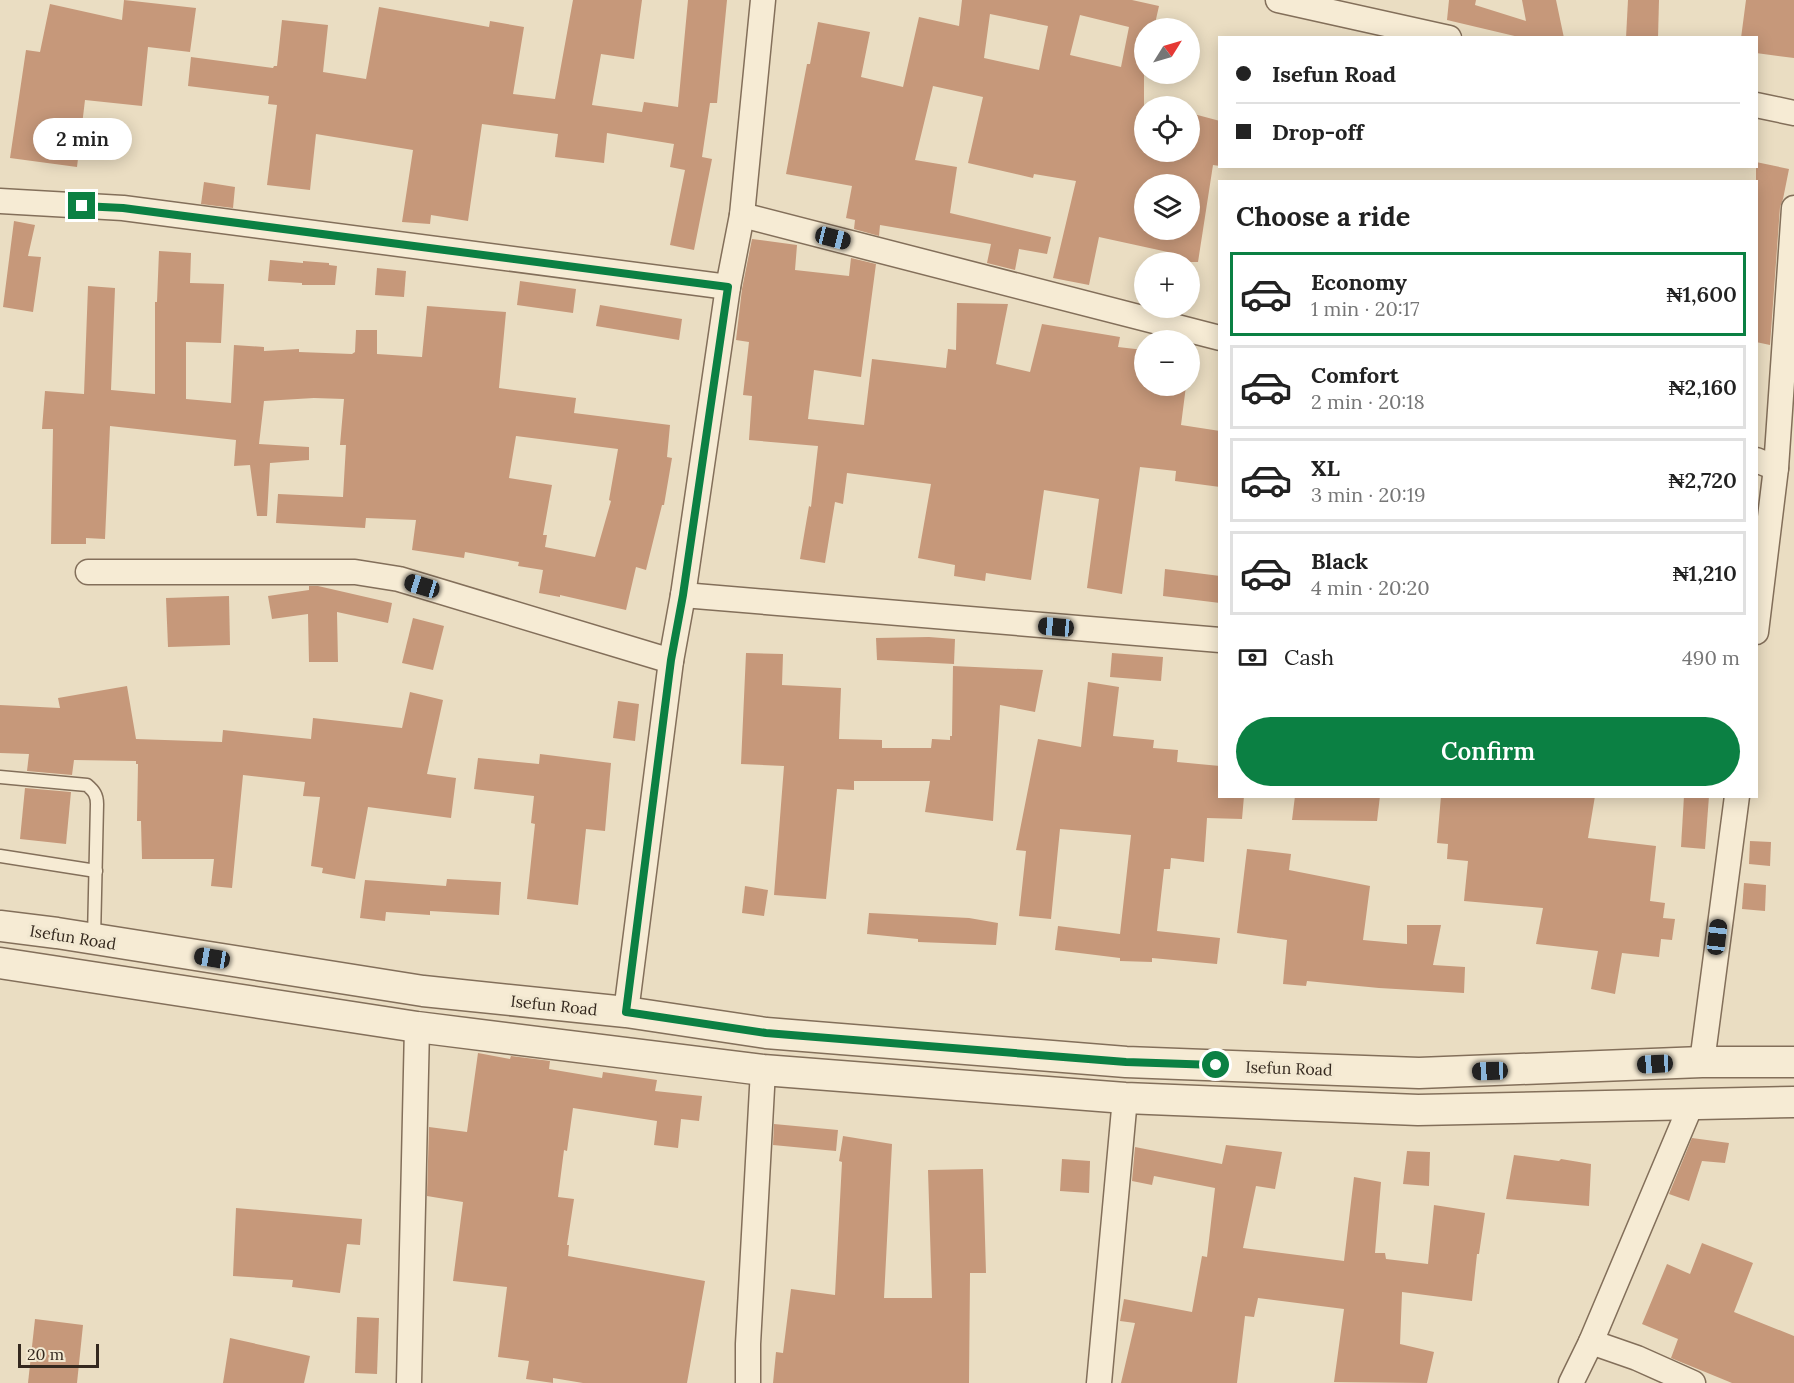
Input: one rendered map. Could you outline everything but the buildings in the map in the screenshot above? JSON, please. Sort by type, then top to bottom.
[{"type":"street","points":[[626,1012],[671,660],[683,595],[728,287],[742,214],[763,0]]},
{"type":"street","points":[[1278,0],[1440,36]]},
{"type":"street","points":[[1758,105],[1794,113]]},
{"type":"street","points":[[0,201],[123,208],[728,287]]},
{"type":"street","points":[[1758,598],[1766,464],[1794,208]]},
{"type":"street","points":[[742,214],[1218,337]]},
{"type":"street","points":[[88,572],[355,572],[399,579],[671,660]]},
{"type":"street","points":[[683,595],[1218,640]]},
{"type":"street","points":[[1702,1062],[1737,798]]},
{"type":"street","name":"Isefun Road","points":[[0,926],[423,991],[626,1012],[766,1033],[1126,1062],[1419,1073],[1702,1062],[1794,1062]]},
{"type":"street","points":[[0,963],[64,971],[417,1027],[764,1070],[1125,1098],[1418,1110],[1794,1102]]},
{"type":"street","points":[[409,1383],[417,1027]]},
{"type":"street","points":[[748,1383],[748,1344],[764,1070]]},
{"type":"street","points":[[1099,1383],[1125,1098]]},
{"type":"street","points":[[1571,1383],[1591,1342],[1691,1104]]},
{"type":"street","points":[[1591,1342],[1637,1358],[1693,1383]]},
{"type":"lane","points":[[0,777],[87,785],[94,790],[98,804],[94,940]]},
{"type":"lane","points":[[0,856],[96,871]]},
{"type":"route","points":[[82,206],[123,208],[728,287],[683,595],[671,660],[626,1012],[766,1033],[1126,1062],[1216,1065]]}]
